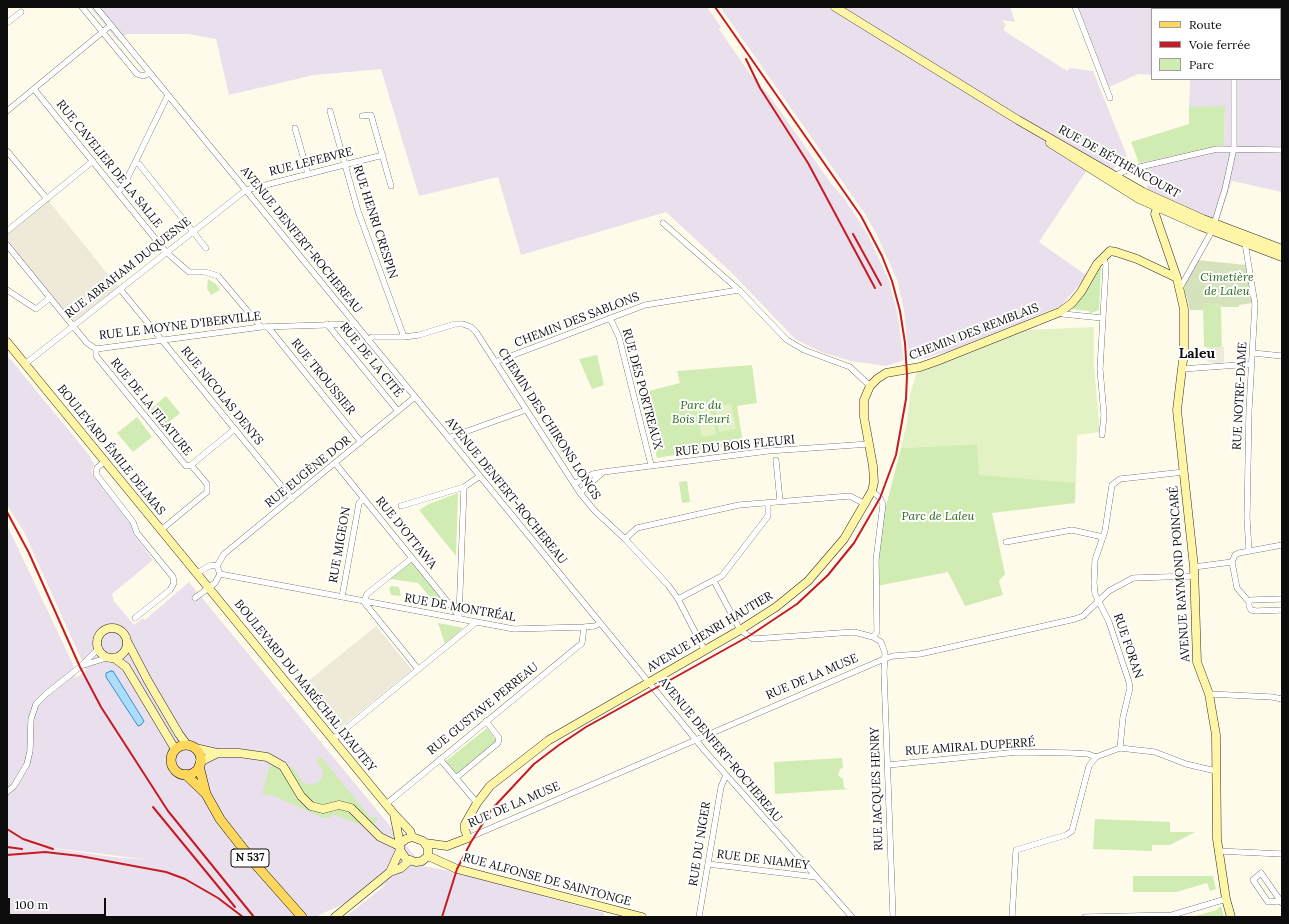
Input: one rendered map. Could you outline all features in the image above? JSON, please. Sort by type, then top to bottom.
[{"type":"main road","points":[[183,745],[191,746],[200,756],[200,764],[206,794],[185,774],[176,771],[171,763],[171,758],[175,749],[183,745]]},
{"type":"main road","points":[[185,774],[192,773],[200,764]]},
{"type":"main road","name":"N 537","points":[[206,794],[220,819],[236,841],[276,890],[302,917]]},
{"type":"street","points":[[82,7],[137,74],[143,76],[150,73]]},
{"type":"street","name":"AVENUE DENFERT-ROCHEREAU","points":[[96,7],[696,740],[852,917]]},
{"type":"street","name":"RUE DE BÉTHENCOURT","points":[[835,7],[1034,130],[1119,177],[1158,204]]},
{"type":"street","points":[[1075,7],[1110,98]]},
{"type":"street","points":[[7,23],[21,12]]},
{"type":"street","points":[[7,111],[111,25]]},
{"type":"street","points":[[1180,288],[1213,227],[1225,189],[1234,148],[1234,80]]},
{"type":"street","name":"RUE CAVELIER DE LA SALLE","points":[[34,89],[166,252],[189,272],[204,272],[218,276],[264,327]]},
{"type":"street","points":[[118,192],[124,185],[136,163],[168,95]]},
{"type":"street","name":"RUE HENRI CRESPIN","points":[[330,111],[358,211],[404,338]]},
{"type":"street","points":[[362,116],[371,114],[391,186]]},
{"type":"street","points":[[295,128],[308,174]]},
{"type":"street","name":"RUE DE BÉTHENCOURT","points":[[1034,130],[1055,147],[1139,199],[1158,204],[1213,227],[1245,243],[1282,257]]},
{"type":"street","points":[[1055,147],[1063,149],[1116,181],[1128,170],[1217,149],[1234,148],[1282,150]]},
{"type":"street","points":[[7,151],[46,199]]},
{"type":"street","name":"RUE LEFEBVRE","points":[[246,190],[383,155]]},
{"type":"street","points":[[7,231],[93,162]]},
{"type":"street","points":[[136,163],[139,164],[206,248]]},
{"type":"street","name":"RUE ABRAHAM DUQUESNE","points":[[25,364],[246,190]]},
{"type":"street","name":"AVENUE RAYMOND POINCARÉ","points":[[1158,204],[1155,214],[1177,278],[1184,309],[1184,352],[1177,410],[1194,572],[1197,662],[1209,694],[1216,735],[1218,851],[1226,899],[1231,917]]},
{"type":"street","points":[[663,223],[739,290],[787,340],[804,350],[850,367],[870,386]]},
{"type":"street","name":"RUE DE BÉTHENCOURT","points":[[1213,227],[1282,249]]},
{"type":"street","name":"RUE NOTRE-DAME","points":[[1245,243],[1255,304],[1248,425],[1248,551]]},
{"type":"street","name":"RUE LE MOYNE D'IBERVILLE","points":[[7,245],[87,343],[96,349],[264,327],[356,324]]},
{"type":"street","points":[[1102,435],[1104,416],[1100,369],[1106,265],[1103,257],[1110,251],[1116,252],[1177,278],[1186,276]]},
{"type":"street","name":"CHEMIN DES REMBLAIS","points":[[870,386],[886,373],[920,367],[1060,312],[1072,303],[1081,292],[1103,257]]},
{"type":"street","name":"RUE NICOLAS DENYS","points":[[120,289],[292,499]]},
{"type":"street","points":[[7,290],[36,309],[50,298]]},
{"type":"street","name":"CHEMIN DES SABLONS","points":[[495,362],[645,305],[739,290]]},
{"type":"street","points":[[1060,312],[1063,314],[1102,318]]},
{"type":"street","name":"RUE DES PORTREAUX","points":[[610,318],[619,337],[651,466]]},
{"type":"street","name":"RUE DE LA CITÉ","points":[[327,324],[398,411]]},
{"type":"street","name":"CHEMIN DES CHIRONS LONGS","points":[[368,340],[372,337],[404,338],[419,335],[442,327],[464,324],[471,327],[476,332],[580,493],[594,510],[625,539],[668,585],[678,599],[705,651]]},
{"type":"street","name":"RUE TROUSSIER","points":[[264,327],[361,442]]},
{"type":"street","name":"BOULEVARD ÉMILE DELMAS","points":[[7,342],[197,573]]},
{"type":"street","name":"RUE DE LA FILATURE","points":[[96,349],[96,356],[186,466],[191,465],[235,429]]},
{"type":"street","points":[[1253,353],[1282,356]]},
{"type":"street","points":[[1182,369],[1252,364]]},
{"type":"street","name":"AVENUE HENRI HAUTIER","points":[[468,838],[465,830],[465,824],[477,804],[493,784],[555,735],[740,630],[776,607],[808,582],[844,539],[872,491],[874,475],[864,400],[870,386]]},
{"type":"street","name":"RUE EUGÈNE DOR","points":[[217,566],[224,554],[415,397]]},
{"type":"street","points":[[448,438],[526,410]]},
{"type":"street","name":"RUE DU BOIS FLEURI","points":[[574,484],[593,474],[603,472],[768,451],[869,444]]},
{"type":"street","points":[[776,460],[780,502]]},
{"type":"street","points":[[104,461],[97,468],[96,474],[133,522],[137,533],[173,577],[174,583],[170,590],[135,618]]},
{"type":"street","name":"RUE D'OTTAWA","points":[[335,463],[459,618]]},
{"type":"street","points":[[162,530],[207,492],[207,484],[191,465]]},
{"type":"street","points":[[580,493],[603,472]]},
{"type":"street","name":"RUE FORAN","points":[[1120,748],[1123,717],[1130,688],[1096,594],[1094,562],[1103,537],[1112,485],[1114,482],[1120,479],[1184,472]]},
{"type":"street","points":[[401,506],[464,488],[480,476]]},
{"type":"street","points":[[459,618],[464,488]]},
{"type":"street","points":[[714,581],[740,630],[753,639],[854,632],[873,637],[877,632],[876,560],[883,504],[880,498],[872,491]]},
{"type":"street","points":[[625,539],[637,528],[739,505],[850,496],[865,504]]},
{"type":"street","name":"RUE MIGEON","points":[[342,597],[359,503],[364,499]]},
{"type":"street","points":[[678,599],[722,576],[768,516],[768,502]]},
{"type":"street","points":[[1006,542],[1072,530],[1103,537]]},
{"type":"street","points":[[1282,545],[1237,553],[1232,562],[1237,588],[1249,602],[1251,610],[1282,610]]},
{"type":"street","points":[[412,558],[367,594],[364,602],[418,669]]},
{"type":"street","name":"RUE DE LA MUSE","points":[[426,857],[884,659],[893,656],[920,654],[1075,619],[1083,616],[1109,591],[1133,578],[1194,572],[1232,562]]},
{"type":"street","points":[[195,598],[219,580],[220,574],[217,566],[210,565],[197,573]]},
{"type":"street","name":"BOULEVARD DU MARÉCHAL LYAUTEY","points":[[197,573],[394,814],[410,830],[412,837]]},
{"type":"street","name":"RUE DE MONTRÉAL","points":[[220,574],[364,602],[459,618],[475,623],[514,629],[584,627],[595,626],[600,623]]},
{"type":"street","points":[[1249,602],[1251,600],[1282,599]]},
{"type":"street","points":[[333,739],[475,623]]},
{"type":"street","name":"RUE GUSTAVE PERREAU","points":[[386,804],[582,643],[584,627]]},
{"type":"street","points":[[175,749],[126,667],[101,652],[99,648],[99,637],[109,629],[122,632],[148,681],[179,734],[191,746],[217,754],[239,753],[267,757],[283,766],[301,796],[311,806],[323,809],[339,806],[351,808],[380,837],[400,847],[404,857],[410,860]]},
{"type":"street","name":"RUE JACQUES HENRY","points":[[873,637],[881,642],[885,653],[893,917]]},
{"type":"street","points":[[80,667],[122,654],[125,650],[127,641]]},
{"type":"street","points":[[7,792],[14,786],[27,764],[30,751],[31,719],[36,704],[46,694],[80,667],[99,648]]},
{"type":"street","points":[[1209,694],[1272,697],[1282,699]]},
{"type":"street","points":[[456,778],[498,743],[499,738],[486,721]]},
{"type":"street","points":[[1012,917],[1016,850],[1066,835],[1072,831],[1089,766],[1096,757],[1120,748],[1155,752],[1186,764],[1216,772]]},
{"type":"street","name":"RUE AMIRAL DUPERRÉ","points":[[888,765],[1018,752],[1088,754],[1096,757]]},
{"type":"street","points":[[200,764],[217,754]]},
{"type":"street","points":[[440,759],[477,804]]},
{"type":"street","name":"RUE DU NIGER","points":[[699,917],[721,787],[726,775]]},
{"type":"street","name":"BOULEVARD DU MARÉCHAL LYAUTEY","points":[[394,814],[400,847]]},
{"type":"street","points":[[334,917],[390,872],[400,868],[410,860],[426,857],[425,843],[412,837],[406,839],[400,847],[390,872]]},
{"type":"street","name":"RUE DE LA MUSE","points":[[425,843],[445,848]]},
{"type":"street","points":[[444,864],[445,848]]},
{"type":"street","points":[[1218,851],[1282,854]]},
{"type":"street","name":"RUE ALFONSE DE SAINTONGE","points":[[426,857],[444,864],[642,917]]},
{"type":"street","name":"RUE DE NIAMEY","points":[[708,864],[816,877]]},
{"type":"street","points":[[1261,873],[1281,902],[1268,902],[1253,880],[1261,873]]},
{"type":"street","points":[[1084,917],[1173,916],[1226,899]]},
{"type":"shaded area","points":[[90,7],[707,7],[721,27],[719,29],[750,74],[769,95],[830,182],[846,201],[868,235],[889,281],[897,312],[904,360],[886,366],[851,361],[821,352],[795,339],[733,274],[666,212],[521,255],[498,177],[419,196],[381,69],[314,75],[229,95],[216,39],[188,34],[127,34],[118,41]]},
{"type":"shaded area","points":[[720,7],[1010,7],[1015,22],[1002,20],[1006,25],[1003,30],[1067,71],[1070,68],[1093,71],[1127,156],[1111,171],[1093,161],[1039,242],[1087,276],[1061,306],[949,351],[922,359],[909,360],[904,310],[897,280],[876,233],[865,214]]},
{"type":"shaded area","points":[[1078,7],[1282,7],[1282,192],[1232,181],[1218,223],[1146,191],[1148,184],[1139,163],[1224,144],[1225,107],[1189,107],[1190,80],[1281,80],[1281,8],[1151,8],[1151,75],[1138,74],[1109,87]]},
{"type":"shaded area","points":[[47,199],[120,289],[73,326],[7,245],[7,231]]},
{"type":"shaded area","points":[[1207,347],[1224,347],[1224,363],[1207,362]]},
{"type":"shaded area","points":[[7,355],[89,455],[94,464],[91,472],[132,524],[134,535],[153,560],[112,594],[114,601],[134,625],[143,618],[145,620],[189,582],[423,866],[460,873],[604,913],[604,917],[345,917],[387,884],[315,917],[7,917],[7,525],[73,664],[76,678],[86,670],[24,532],[7,505]],"holes":[[[22,844],[149,860],[113,857]]]},
{"type":"shaded area","points":[[376,626],[412,670],[336,731],[301,687]]},
{"type":"green space","points":[[1225,106],[1224,145],[1139,163],[1131,142],[1189,124],[1189,107]]},
{"type":"green space","name":"Cimetière de Laleu","points":[[1197,260],[1246,265],[1252,303],[1239,305],[1239,307],[1222,307],[1221,305],[1203,303],[1203,310],[1190,310],[1184,287]]},
{"type":"green space","points":[[1099,267],[1103,269],[1101,269],[1099,310],[1090,314],[1089,311],[1071,309],[1083,295]]},
{"type":"green space","points":[[208,279],[216,284],[220,290],[211,295],[207,289]]},
{"type":"green space","points":[[1203,303],[1221,305],[1222,363],[1207,362],[1207,347],[1204,347]]},
{"type":"green space","points":[[1094,327],[1094,367],[1100,432],[1077,435],[1076,483],[979,475],[977,444],[901,448],[907,422],[910,395],[917,371],[979,349],[1024,330]]},
{"type":"green space","points":[[597,355],[604,385],[592,389],[579,359]]},
{"type":"green space","name":"Parc du Bois Fleuri","points":[[752,365],[757,403],[737,406],[743,443],[657,458],[641,393],[680,383],[677,371]]},
{"type":"green space","points":[[166,396],[180,413],[165,425],[163,430],[146,409],[152,408]]},
{"type":"green space","points":[[731,404],[736,429],[719,432],[715,407]]},
{"type":"green space","points":[[710,408],[716,434],[702,437],[697,411]]},
{"type":"green space","points":[[137,417],[152,437],[133,452],[117,433]]},
{"type":"green space","name":"Parc de Laleu","points":[[1077,434],[1075,503],[992,513],[1005,574],[999,581],[1003,595],[965,606],[948,572],[877,586],[877,547],[901,448],[978,444],[1075,483]]},
{"type":"green space","points":[[687,481],[690,502],[682,503],[679,482]]},
{"type":"green space","points":[[458,493],[456,556],[419,510],[429,504]]},
{"type":"green space","points":[[411,562],[446,604],[440,609],[418,583],[390,579]]},
{"type":"green space","points":[[392,586],[399,587],[401,596],[391,595],[389,588]]},
{"type":"green space","points":[[438,623],[449,625],[463,628],[445,644]]},
{"type":"green space","points":[[487,728],[496,740],[496,743],[459,773],[456,773],[446,761]]},
{"type":"green space","points":[[321,757],[371,818],[377,817],[376,823],[366,827],[332,814],[330,818],[323,818],[272,795],[262,794],[269,768],[276,762],[286,770],[292,766],[303,783],[314,785],[322,779],[323,770],[316,761]]},
{"type":"green space","points":[[842,758],[843,768],[840,769],[838,775],[843,779],[844,788],[850,789],[775,794],[774,762]]},
{"type":"green space","points":[[1095,819],[1170,822],[1170,832],[1195,832],[1170,845],[1152,845],[1152,851],[1093,849]]},
{"type":"green space","points":[[1133,876],[1213,876],[1216,889],[1210,891],[1207,883],[1176,892],[1133,892]]},
{"type":"green space","points":[[1221,906],[1224,917],[1192,917],[1216,910]]},
{"type":"water","points":[[113,671],[144,721],[141,725],[138,726],[106,677],[106,673]]},
{"type":"railway","points":[[442,917],[457,869],[471,842],[492,809],[534,764],[586,727],[749,636],[797,604],[828,575],[854,543],[880,498],[896,455],[906,399],[907,375],[905,343],[900,311],[892,281],[882,256],[861,216],[715,7]]},
{"type":"railway","points":[[746,59],[760,88],[808,163],[875,288]]},
{"type":"railway","points":[[853,234],[881,285]]},
{"type":"railway","points":[[7,512],[29,553],[80,667],[101,707],[168,811],[254,917]]},
{"type":"railway","points":[[153,807],[235,907]]},
{"type":"railway","points":[[7,829],[23,839],[53,849]]},
{"type":"railway","points":[[7,847],[22,849]]},
{"type":"railway","points":[[7,855],[45,852],[80,856],[166,872],[185,879],[218,898],[243,917]]},
{"type":"district","name":"Laleu","points":[[1197,354]]}]
